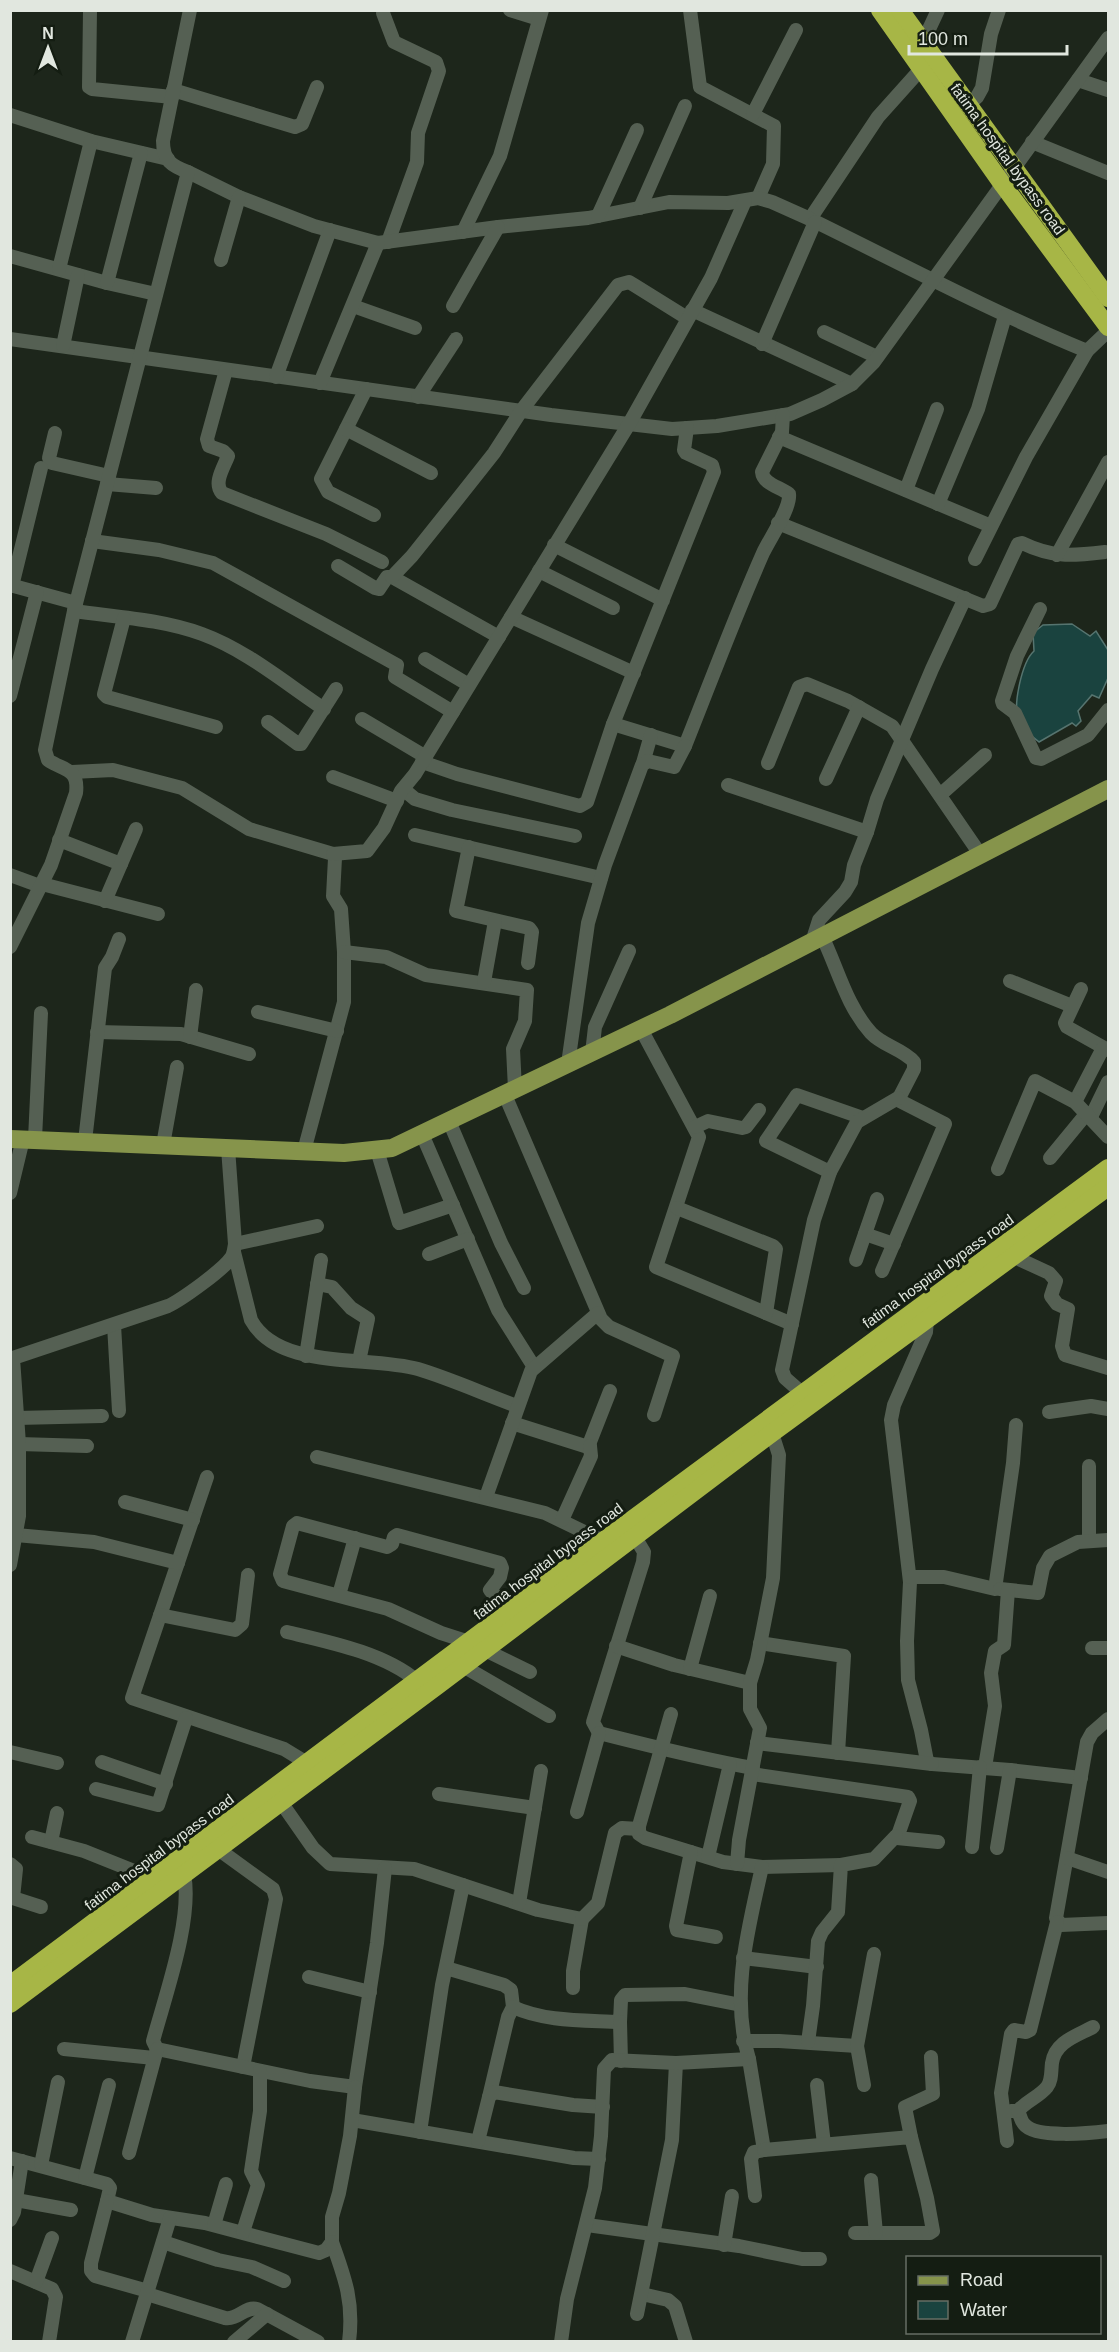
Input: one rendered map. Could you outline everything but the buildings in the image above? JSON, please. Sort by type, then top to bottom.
[{"type":"highway","name":"fatima hospital bypass road","points":[[880,10],[1003,184],[1085,281],[1108,298]]},
{"type":"highway","name":"fatima hospital bypass road","points":[[900,10],[1014,169],[1085,281],[1108,329]]},
{"type":"highway","name":"fatima hospital bypass road","points":[[15,1992],[154,1879],[463,1666],[477,1646],[510,1612],[603,1541],[657,1510],[768,1427],[927,1320],[1108,1168]]},
{"type":"highway","name":"fatima hospital bypass road","points":[[768,1427],[802,1393],[1006,1253],[1108,1187]]},
{"type":"highway","name":"fatima hospital bypass road","points":[[15,1992],[218,1850],[277,1796],[307,1763],[417,1681],[477,1646],[635,1537],[657,1510]]},
{"type":"main road","points":[[23,1139],[344,1153],[393,1148],[641,1029],[1108,789]]},
{"type":"street","points":[[90,10],[89,87],[92,89],[173,94],[296,127],[302,124],[317,87]]},
{"type":"street","points":[[190,10],[163,141],[163,150],[171,165],[239,197],[314,226],[383,242],[598,216],[669,202],[728,203],[752,200],[772,202],[1005,316],[1087,351]]},
{"type":"street","points":[[510,10],[540,15],[554,10]]},
{"type":"street","points":[[188,172],[75,607],[45,750],[48,760],[72,772],[113,770],[182,788],[249,829],[333,854],[367,850],[384,828],[400,795],[629,424],[773,164],[775,130],[772,124],[700,87],[690,10]]},
{"type":"street","points":[[923,42],[938,10]]},
{"type":"street","points":[[968,105],[977,97],[982,88],[992,29],[999,10]]},
{"type":"street","points":[[320,383],[417,162],[418,133],[439,71],[436,62],[394,42],[382,11]]},
{"type":"street","points":[[464,232],[500,156],[540,15]]},
{"type":"street","points":[[753,114],[796,30]]},
{"type":"street","points":[[10,339],[520,411],[672,429],[717,426],[783,415],[822,400],[852,384],[878,357],[1108,38]]},
{"type":"street","points":[[762,344],[812,220],[878,117],[921,69]]},
{"type":"street","points":[[1078,80],[1108,90]]},
{"type":"street","points":[[640,208],[685,106]]},
{"type":"street","points":[[10,115],[91,141],[168,159]]},
{"type":"street","points":[[598,216],[637,130]]},
{"type":"street","points":[[59,269],[91,141]]},
{"type":"street","points":[[1032,142],[1108,173]]},
{"type":"street","points":[[107,283],[141,153]]},
{"type":"street","points":[[220,260],[239,197]]},
{"type":"street","points":[[453,306],[498,227]]},
{"type":"street","points":[[276,377],[330,230]]},
{"type":"street","points":[[10,256],[156,294]]},
{"type":"street","points":[[63,346],[78,275]]},
{"type":"street","points":[[338,566],[379,589],[387,578],[392,577],[467,488],[494,453],[520,411],[618,285],[629,282],[690,314],[794,356],[852,384]]},
{"type":"street","points":[[353,306],[415,328]]},
{"type":"street","points":[[938,504],[978,409],[1005,316]]},
{"type":"street","points":[[975,559],[1026,457],[1087,351],[1108,329]]},
{"type":"street","points":[[824,332],[878,357]]},
{"type":"street","points":[[418,397],[456,339]]},
{"type":"street","points":[[226,370],[207,439],[209,446],[223,451],[228,456],[217,484],[218,489],[222,493],[326,534],[382,562]]},
{"type":"street","points":[[366,389],[321,479],[328,492],[374,515]]},
{"type":"street","points":[[906,490],[938,409]]},
{"type":"street","points":[[644,763],[648,761],[674,767],[685,746],[726,646],[735,616],[790,502],[789,494],[764,480],[762,472],[779,437],[783,415]]},
{"type":"street","points":[[362,719],[424,759],[457,774],[580,806],[587,802],[614,724],[714,472],[712,465],[684,450],[687,428]]},
{"type":"street","points":[[346,429],[431,473]]},
{"type":"street","points":[[56,433],[49,458],[52,463],[108,480],[156,488]]},
{"type":"street","points":[[779,437],[991,526]]},
{"type":"street","points":[[1057,555],[1108,462]]},
{"type":"street","points":[[41,468],[11,585],[37,592],[75,607],[123,618],[167,624],[219,641],[324,709]]},
{"type":"street","points":[[778,523],[983,606],[990,604],[1018,544],[1022,543],[1044,553],[1057,555],[1105,552]]},
{"type":"street","points":[[92,542],[159,550],[213,563],[397,665],[395,677],[453,712]]},
{"type":"street","points":[[554,546],[663,600]]},
{"type":"street","points":[[539,571],[613,608]]},
{"type":"street","points":[[392,577],[499,637]]},
{"type":"street","points":[[10,696],[37,592]]},
{"type":"street","points":[[802,1393],[785,1378],[782,1370],[814,1220],[830,1172],[857,1122],[898,1098],[914,1069],[914,1062],[870,1032],[844,994],[837,966],[817,939],[819,920],[845,892],[851,882],[854,865],[867,832],[876,799],[965,598]]},
{"type":"street","points":[[1040,609],[1017,656],[1002,701],[1015,714],[1036,758],[1041,759],[1088,735],[1108,710]]},
{"type":"street","points":[[511,617],[634,674]]},
{"type":"street","points":[[123,618],[104,694],[107,697],[216,728]]},
{"type":"street","points":[[425,659],[469,685]]},
{"type":"street","points":[[768,764],[799,687],[807,684],[859,707],[892,726],[980,854]]},
{"type":"street","points":[[268,722],[301,744],[336,689]]},
{"type":"street","points":[[826,779],[859,707]]},
{"type":"street","points":[[614,724],[685,746]]},
{"type":"street","points":[[568,1064],[583,952],[601,878],[644,763],[651,735]]},
{"type":"street","points":[[940,795],[984,754]]},
{"type":"street","points":[[10,947],[41,885],[76,793],[77,782],[72,772]]},
{"type":"street","points":[[333,777],[452,810],[575,836]]},
{"type":"street","points":[[728,785],[867,832]]},
{"type":"street","points":[[105,900],[136,830]]},
{"type":"street","points":[[415,835],[601,878]]},
{"type":"street","points":[[59,840],[121,864]]},
{"type":"street","points":[[468,848],[455,909],[458,912],[531,930],[528,963]]},
{"type":"street","points":[[304,1151],[344,1002],[341,909],[333,898],[335,858],[333,854]]},
{"type":"street","points":[[10,875],[158,914]]},
{"type":"street","points":[[484,982],[495,921]]},
{"type":"street","points":[[85,1141],[105,968],[119,939]]},
{"type":"street","points":[[344,951],[386,957],[426,975],[525,988],[528,992],[525,1021],[513,1050],[510,1092],[601,1319],[609,1327],[673,1356],[654,1415]]},
{"type":"street","points":[[592,1053],[595,1027],[629,951]]},
{"type":"street","points":[[1010,981],[1072,1006]]},
{"type":"street","points":[[1075,1102],[1106,1049],[1067,1027],[1065,1018],[1081,989]]},
{"type":"street","points":[[190,1037],[196,990]]},
{"type":"street","points":[[258,1012],[337,1031]]},
{"type":"street","points":[[10,1193],[23,1139],[41,1013]]},
{"type":"street","points":[[641,1029],[699,1137],[699,1143],[656,1268],[792,1324]]},
{"type":"street","points":[[97,1032],[170,1034],[249,1053]]},
{"type":"street","points":[[163,1145],[177,1067]]},
{"type":"street","points":[[998,1169],[1032,1083],[1038,1081],[1075,1102],[1108,1137]]},
{"type":"street","points":[[1050,1158],[1089,1115],[1108,1082]]},
{"type":"street","points":[[830,1172],[766,1141],[797,1095],[863,1118]]},
{"type":"street","points":[[882,1271],[945,1127],[942,1122],[899,1103],[898,1098]]},
{"type":"street","points":[[695,1127],[708,1121],[742,1128],[759,1110]]},
{"type":"street","points":[[449,1121],[501,1243],[524,1288]]},
{"type":"street","points":[[422,1134],[501,1317],[534,1367]]},
{"type":"street","points":[[228,1148],[234,1248],[248,1311],[255,1327],[268,1339],[306,1356],[400,1365],[419,1370],[517,1406]]},
{"type":"street","points":[[377,1150],[399,1223],[453,1204]]},
{"type":"street","points":[[856,1260],[876,1199]]},
{"type":"street","points":[[676,1208],[773,1246],[776,1253],[766,1313]]},
{"type":"street","points":[[234,1248],[317,1226]]},
{"type":"street","points":[[865,1234],[894,1244]]},
{"type":"street","points":[[429,1254],[468,1239]]},
{"type":"street","points":[[10,1565],[19,1516],[19,1444],[14,1358],[175,1303],[228,1262],[234,1248]]},
{"type":"street","points":[[1006,1253],[1049,1273],[1056,1281],[1051,1296],[1057,1304],[1068,1309],[1062,1346],[1065,1355],[1108,1368]]},
{"type":"street","points":[[306,1356],[321,1260]]},
{"type":"street","points":[[317,1284],[332,1287],[351,1308],[368,1319],[359,1361]]},
{"type":"street","points":[[486,1497],[517,1406],[534,1367],[598,1313]]},
{"type":"street","points":[[927,1320],[926,1332],[894,1405],[891,1420],[910,1576],[908,1680],[927,1761],[932,1764]]},
{"type":"street","points":[[114,1325],[119,1411]]},
{"type":"street","points":[[562,1520],[592,1454],[590,1446],[610,1390]]},
{"type":"street","points":[[1049,1412],[1091,1406],[1108,1409]]},
{"type":"street","points":[[17,1418],[102,1416]]},
{"type":"street","points":[[512,1423],[585,1447],[590,1446]]},
{"type":"street","points":[[972,1847],[982,1767],[994,1706],[991,1673],[995,1652],[1004,1645],[1001,1589],[1016,1425]]},
{"type":"street","points":[[738,1864],[739,1840],[760,1728],[750,1709],[750,1683],[773,1578],[780,1455],[768,1427]]},
{"type":"street","points":[[19,1444],[87,1446]]},
{"type":"street","points":[[317,1456],[486,1497],[562,1520],[603,1541]]},
{"type":"street","points":[[1089,1466],[1089,1540]]},
{"type":"street","points":[[207,1477],[132,1698],[284,1749],[307,1763]]},
{"type":"street","points":[[125,1503],[193,1520]]},
{"type":"street","points":[[510,1612],[490,1590],[501,1574],[500,1563],[397,1535],[387,1547],[297,1523],[293,1526],[280,1578],[283,1581],[388,1609],[441,1633],[477,1646],[530,1672]]},
{"type":"street","points":[[14,1536],[94,1542],[178,1563]]},
{"type":"street","points":[[577,1812],[599,1733],[593,1722],[643,1562],[644,1552],[635,1537]]},
{"type":"street","points":[[339,1595],[355,1538]]},
{"type":"street","points":[[910,1576],[944,1577],[1001,1589],[1038,1593],[1043,1568],[1050,1556],[1078,1542],[1108,1540]]},
{"type":"street","points":[[160,1615],[235,1630],[242,1624],[248,1575]]},
{"type":"street","points":[[690,1669],[710,1596]]},
{"type":"street","points":[[287,1632],[352,1649],[399,1668],[417,1681]]},
{"type":"street","points":[[760,1643],[844,1656],[838,1753]]},
{"type":"street","points":[[616,1646],[690,1669],[750,1683]]},
{"type":"street","points":[[1092,1648],[1108,1648]]},
{"type":"street","points":[[463,1666],[549,1716]]},
{"type":"street","points":[[599,1733],[662,1749],[730,1764],[753,1771],[908,1797],[910,1801],[896,1836],[874,1859],[841,1864],[762,1867],[708,1857],[645,1838],[639,1834],[639,1829],[662,1749],[671,1714]]},
{"type":"street","points":[[96,1789],[156,1805],[160,1802],[186,1718]]},
{"type":"street","points":[[1007,2141],[1002,2080],[1011,2034],[1014,2030],[1026,2032],[1030,2030],[1057,1922],[1087,1742],[1092,1733],[1108,1719]]},
{"type":"street","points":[[757,1743],[932,1764],[1081,1778]]},
{"type":"street","points":[[10,1752],[57,1763]]},
{"type":"street","points":[[102,1762],[166,1784]]},
{"type":"street","points":[[708,1857],[730,1764]]},
{"type":"street","points":[[997,1848],[1010,1770]]},
{"type":"street","points":[[519,1903],[541,1771]]},
{"type":"street","points":[[439,1794],[535,1808]]},
{"type":"street","points":[[277,1796],[313,1848],[330,1864],[414,1869],[538,1910],[582,1919]]},
{"type":"street","points":[[51,1842],[57,1813]]},
{"type":"street","points":[[573,1988],[573,1971],[582,1919],[598,1903],[615,1833],[622,1828],[639,1829]]},
{"type":"street","points":[[896,1836],[899,1839],[938,1842]]},
{"type":"street","points":[[32,1837],[84,1851],[154,1879]]},
{"type":"street","points":[[218,1850],[273,1890],[275,1894],[243,2067]]},
{"type":"street","points":[[691,1852],[677,1930],[716,1937]]},
{"type":"street","points":[[1067,1858],[1108,1872]]},
{"type":"street","points":[[10,1864],[16,1869],[13,1898],[41,1907]]},
{"type":"street","points":[[808,2042],[820,1935],[836,1918],[840,1906],[841,1864]]},
{"type":"street","points":[[762,1867],[743,1958],[741,2006],[743,2041],[749,2059],[764,2150]]},
{"type":"street","points":[[349,2342],[352,2318],[346,2282],[332,2242],[332,2217],[339,2193],[352,2120],[385,1868]]},
{"type":"street","points":[[129,2153],[155,2054],[153,2041],[184,1920],[187,1888],[184,1874]]},
{"type":"street","points":[[420,2132],[446,1968],[464,1885]]},
{"type":"street","points":[[1057,1922],[1061,1925],[1108,1923]]},
{"type":"street","points":[[864,2085],[857,2046],[874,1954]]},
{"type":"street","points":[[743,1958],[817,1967]]},
{"type":"street","points":[[446,1968],[504,1985],[511,1990],[513,2007],[508,2017],[478,2142]]},
{"type":"street","points":[[309,1977],[370,1992]]},
{"type":"street","points":[[621,2061],[621,2000],[625,1995],[685,1994],[741,2006]]},
{"type":"street","points":[[513,2007],[528,2014],[620,2022]]},
{"type":"street","points":[[1003,2111],[1018,2111],[1047,2087],[1050,2082],[1053,2056],[1059,2046],[1093,2027]]},
{"type":"street","points":[[743,2041],[808,2042],[857,2046]]},
{"type":"street","points":[[64,2049],[155,2054],[355,2087]]},
{"type":"street","points":[[855,2233],[930,2233],[933,2231],[905,2108],[933,2094],[931,2057]]},
{"type":"street","points":[[561,2342],[567,2299],[596,2188],[604,2069],[612,2060],[676,2063],[749,2059]]},
{"type":"street","points":[[637,2314],[672,2140],[676,2063]]},
{"type":"street","points":[[243,2232],[258,2185],[251,2171],[260,2111],[260,2071]]},
{"type":"street","points":[[41,2165],[58,2082]]},
{"type":"street","points":[[85,2178],[109,2085]]},
{"type":"street","points":[[817,2085],[824,2144]]},
{"type":"street","points":[[489,2097],[494,2092],[573,2105],[603,2107]]},
{"type":"street","points":[[1018,2111],[1024,2124],[1031,2128],[1067,2135],[1108,2131]]},
{"type":"street","points":[[352,2120],[574,2158],[599,2159]]},
{"type":"street","points":[[755,2196],[751,2159],[754,2152],[910,2137]]},
{"type":"street","points":[[10,2220],[16,2200],[16,2159],[110,2185],[91,2263],[91,2271],[95,2276],[225,2318],[235,2317],[252,2308],[267,2314],[295,2336],[318,2342]]},
{"type":"street","points":[[872,2180],[876,2233]]},
{"type":"street","points":[[214,2225],[226,2184]]},
{"type":"street","points":[[724,2244],[732,2196]]},
{"type":"street","points":[[16,2200],[71,2210]]},
{"type":"street","points":[[107,2200],[152,2215],[214,2225],[319,2253],[326,2250],[332,2242]]},
{"type":"street","points":[[132,2342],[170,2218]]},
{"type":"street","points":[[587,2225],[724,2244],[802,2259],[820,2259]]},
{"type":"street","points":[[36,2282],[52,2238]]},
{"type":"street","points":[[163,2242],[218,2260],[252,2266],[285,2281]]},
{"type":"street","points":[[10,2271],[52,2289],[56,2297],[49,2342]]},
{"type":"street","points":[[642,2294],[671,2302],[675,2306],[686,2342]]},
{"type":"street","points":[[234,2342],[267,2314]]},
{"type":"water","points":[[1072,624],[1090,636],[1096,631],[1108,650],[1108,678],[1099,698],[1092,695],[1078,711],[1081,721],[1076,726],[1072,723],[1039,742],[1023,727],[1017,715],[1019,685],[1026,664],[1034,651],[1033,633],[1043,625]]}]
